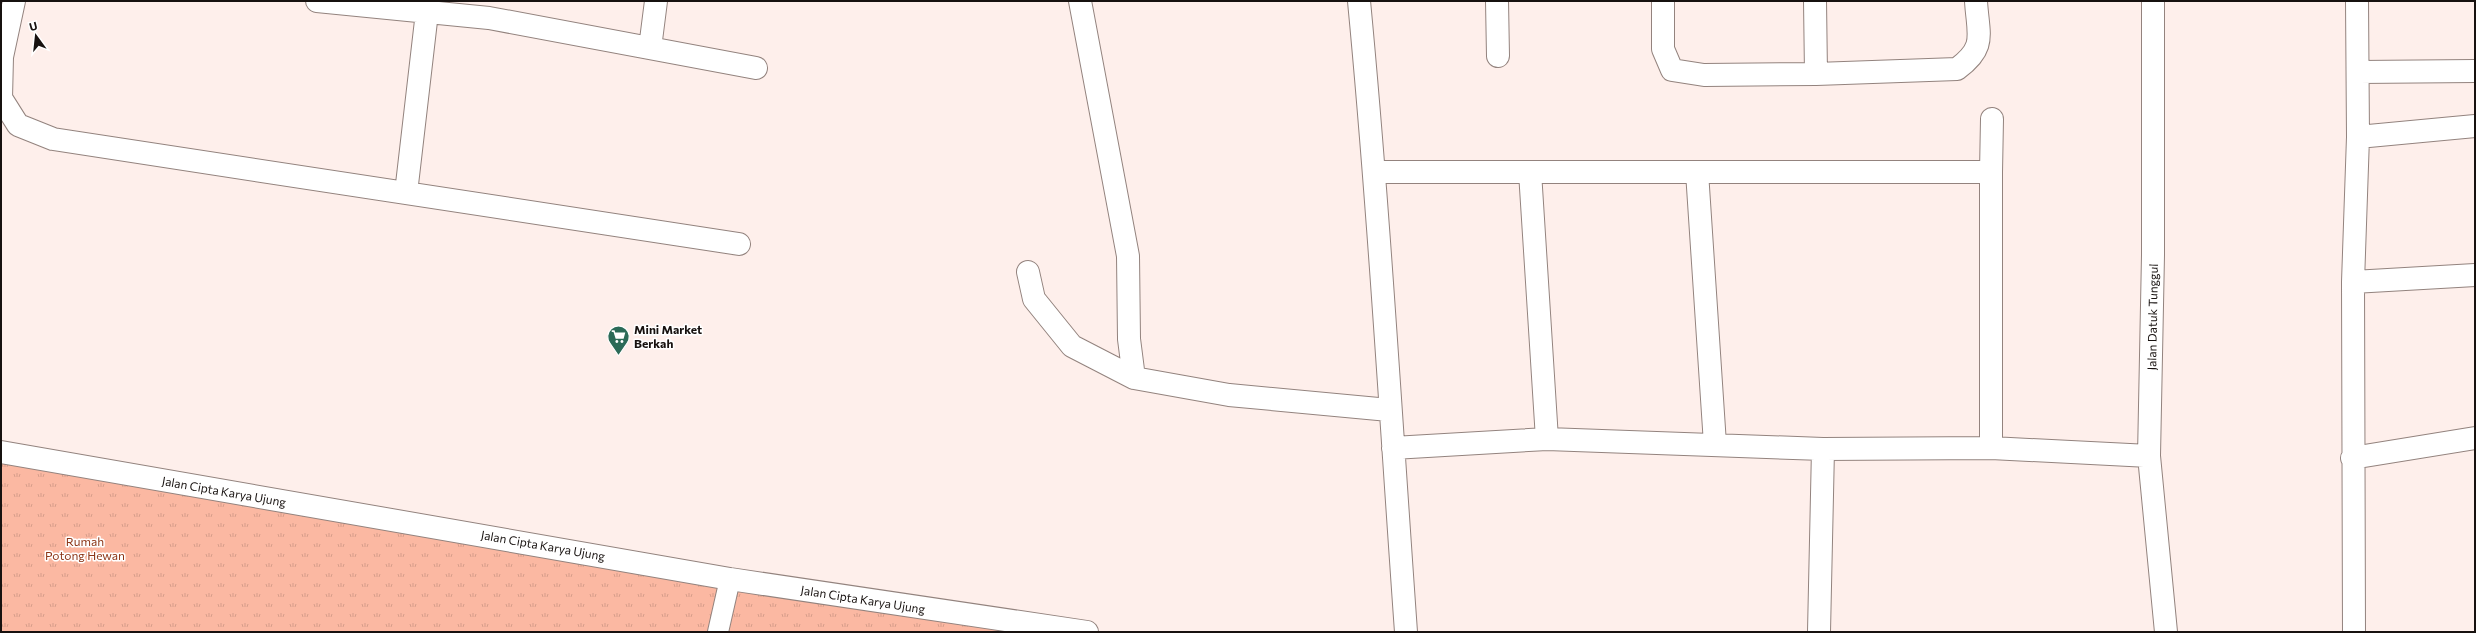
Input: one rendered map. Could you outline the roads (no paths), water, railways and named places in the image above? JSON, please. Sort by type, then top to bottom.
[{"type":"street","points":[[14,1],[2,57],[1,98],[18,125],[53,139],[739,244]]},
{"type":"street","points":[[650,48],[656,1]]},
{"type":"street","points":[[1080,1],[1128,256],[1129,339],[1134,378]]},
{"type":"street","points":[[1359,1],[1375,172],[1389,410],[1406,632]]},
{"type":"street","points":[[1497,1],[1498,56]]},
{"type":"street","points":[[1663,1],[1663,49],[1672,70],[1704,75],[1816,74],[1957,70],[1971,59],[1979,46],[1976,1]]},
{"type":"street","points":[[1815,1],[1816,74]]},
{"type":"street","name":"Jalan Datuk Tunggul","points":[[2153,1],[2153,255],[2149,456],[2166,632]]},
{"type":"street","points":[[2354,632],[2352,458],[2353,282],[2358,137],[2357,1]]},
{"type":"street","points":[[328,2],[427,12],[490,10],[650,48],[756,68]]},
{"type":"street","points":[[406,193],[427,12]]},
{"type":"street","points":[[2358,72],[2475,71]]},
{"type":"street","points":[[1992,119],[1992,448]]},
{"type":"street","points":[[2358,137],[2475,126]]},
{"type":"street","points":[[1375,172],[1991,172]]},
{"type":"street","points":[[1530,172],[1547,439]]},
{"type":"street","points":[[1697,172],[1714,444]]},
{"type":"street","points":[[1028,272],[1034,299],[1072,346],[1134,378],[1229,395],[1389,410]]},
{"type":"street","points":[[2353,282],[2475,275]]},
{"type":"street","points":[[2352,458],[2475,438]]},
{"type":"street","points":[[1393,448],[1547,439],[1823,449],[1992,448],[2149,456]]},
{"type":"street","points":[[1819,632],[1823,449]]},
{"type":"street","name":"Jalan Cipta Karya Ujung","points":[[1,452],[730,579],[1087,632]]},
{"type":"lane","points":[[718,632],[730,579]]},
{"type":"place","name":"Mini Market Berkah","points":[[618,356]]},
{"type":"park label","name":"Rumah Potong Hewan","points":[[85,548]]}]
